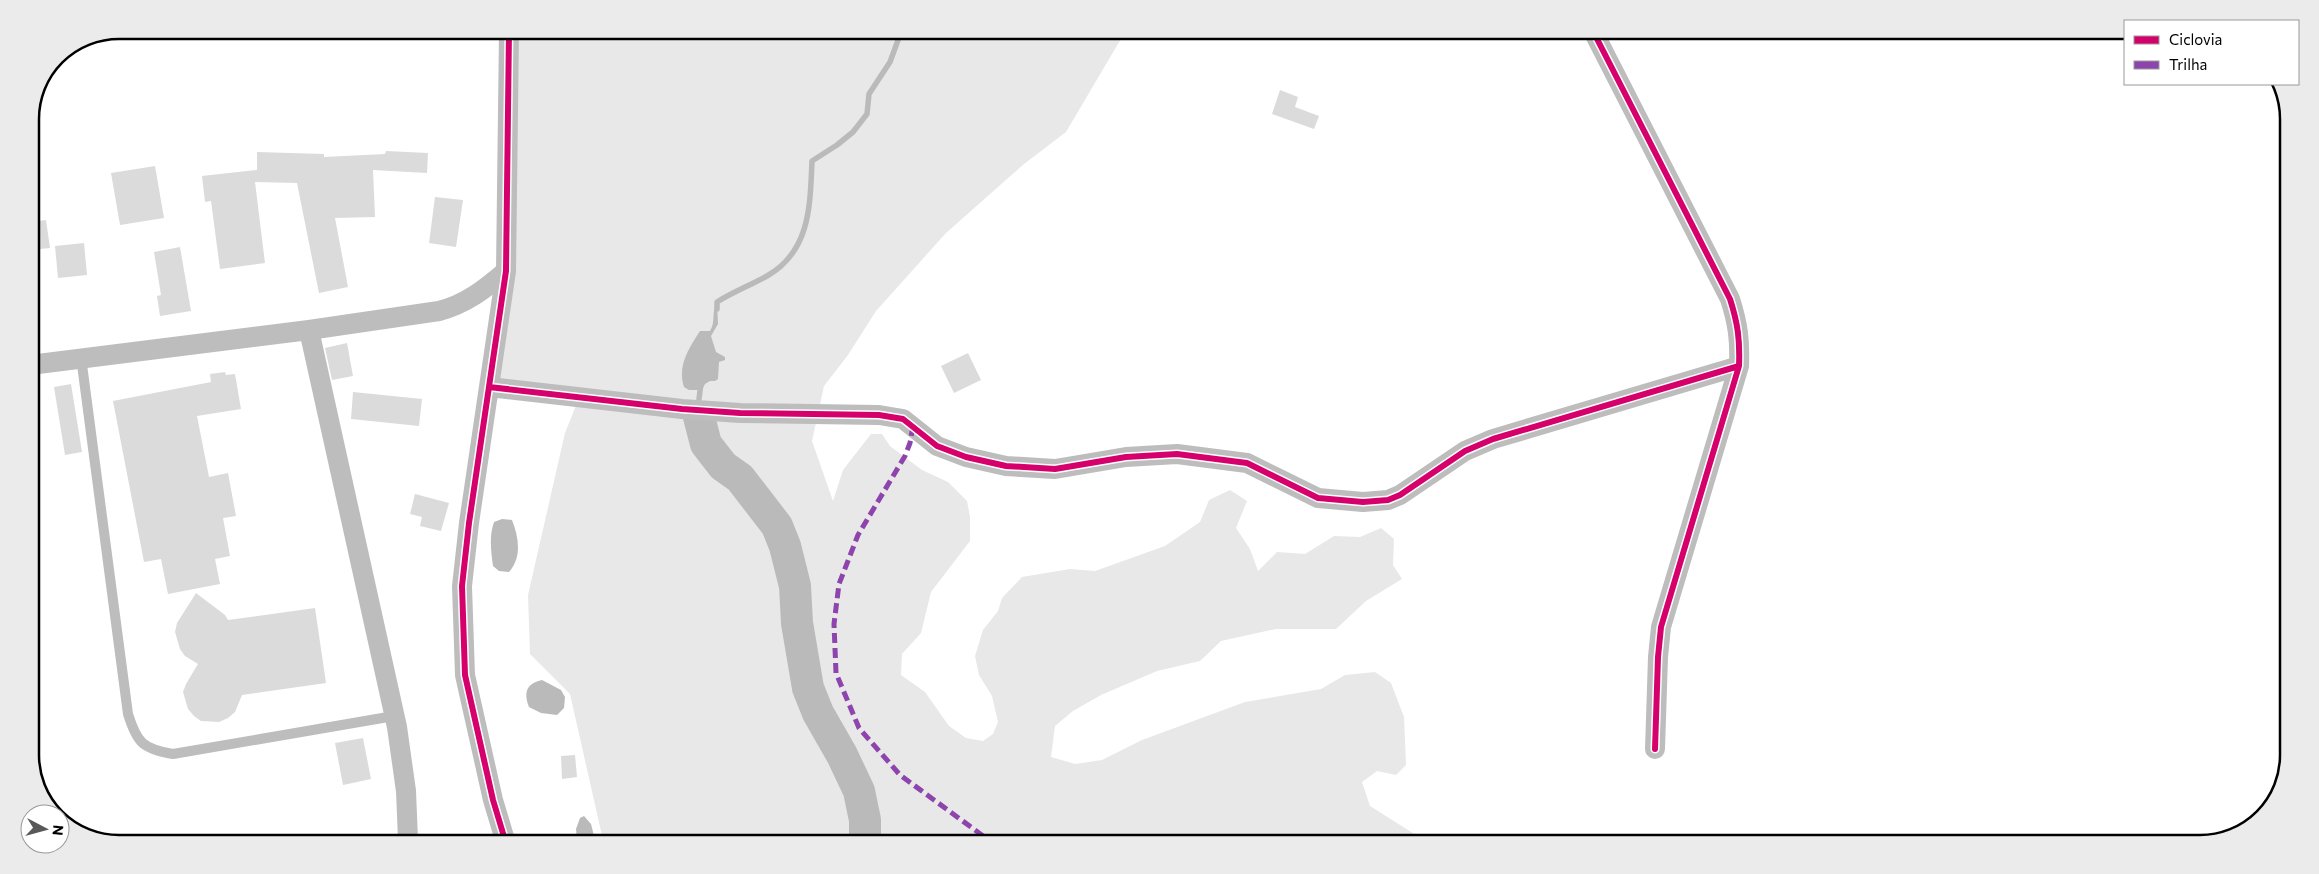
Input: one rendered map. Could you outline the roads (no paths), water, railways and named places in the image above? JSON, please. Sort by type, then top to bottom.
[{"type":"street","points":[[504,835],[493,800],[466,675],[462,624],[462,586],[469,523],[506,272],[509,39]]},
{"type":"street","points":[[1597,39],[1730,299],[1738,324],[1739,366],[1661,627],[1658,657],[1655,749]]},
{"type":"street","points":[[39,364],[309,330],[439,311],[457,306],[476,296],[506,272]]},
{"type":"street","points":[[309,330],[394,716],[406,791],[408,835]]},
{"type":"street","points":[[489,387],[692,410],[740,413],[878,415],[903,419],[937,446],[966,457],[1006,466],[1055,469],[1126,457],[1177,454],[1238,461],[1255,465],[1318,498],[1363,502],[1388,500],[1400,495],[1465,451],[1493,439],[1739,366]]},
{"type":"lane","points":[[81,358],[128,714],[135,735],[143,745],[173,754],[394,716]]},
{"type":"waterway","points":[[717,309],[717,302],[767,276],[781,266],[792,254],[800,240],[805,225],[810,194],[812,161],[853,132],[867,114],[869,94],[890,62],[898,39]]},
{"type":"waterway","points":[[699,399],[701,383]]},
{"type":"waterway","points":[[699,417],[706,444],[723,466],[740,478],[777,526],[785,546],[795,586],[797,623],[808,688],[818,713],[842,755],[859,791],[865,820],[865,835]]}]
